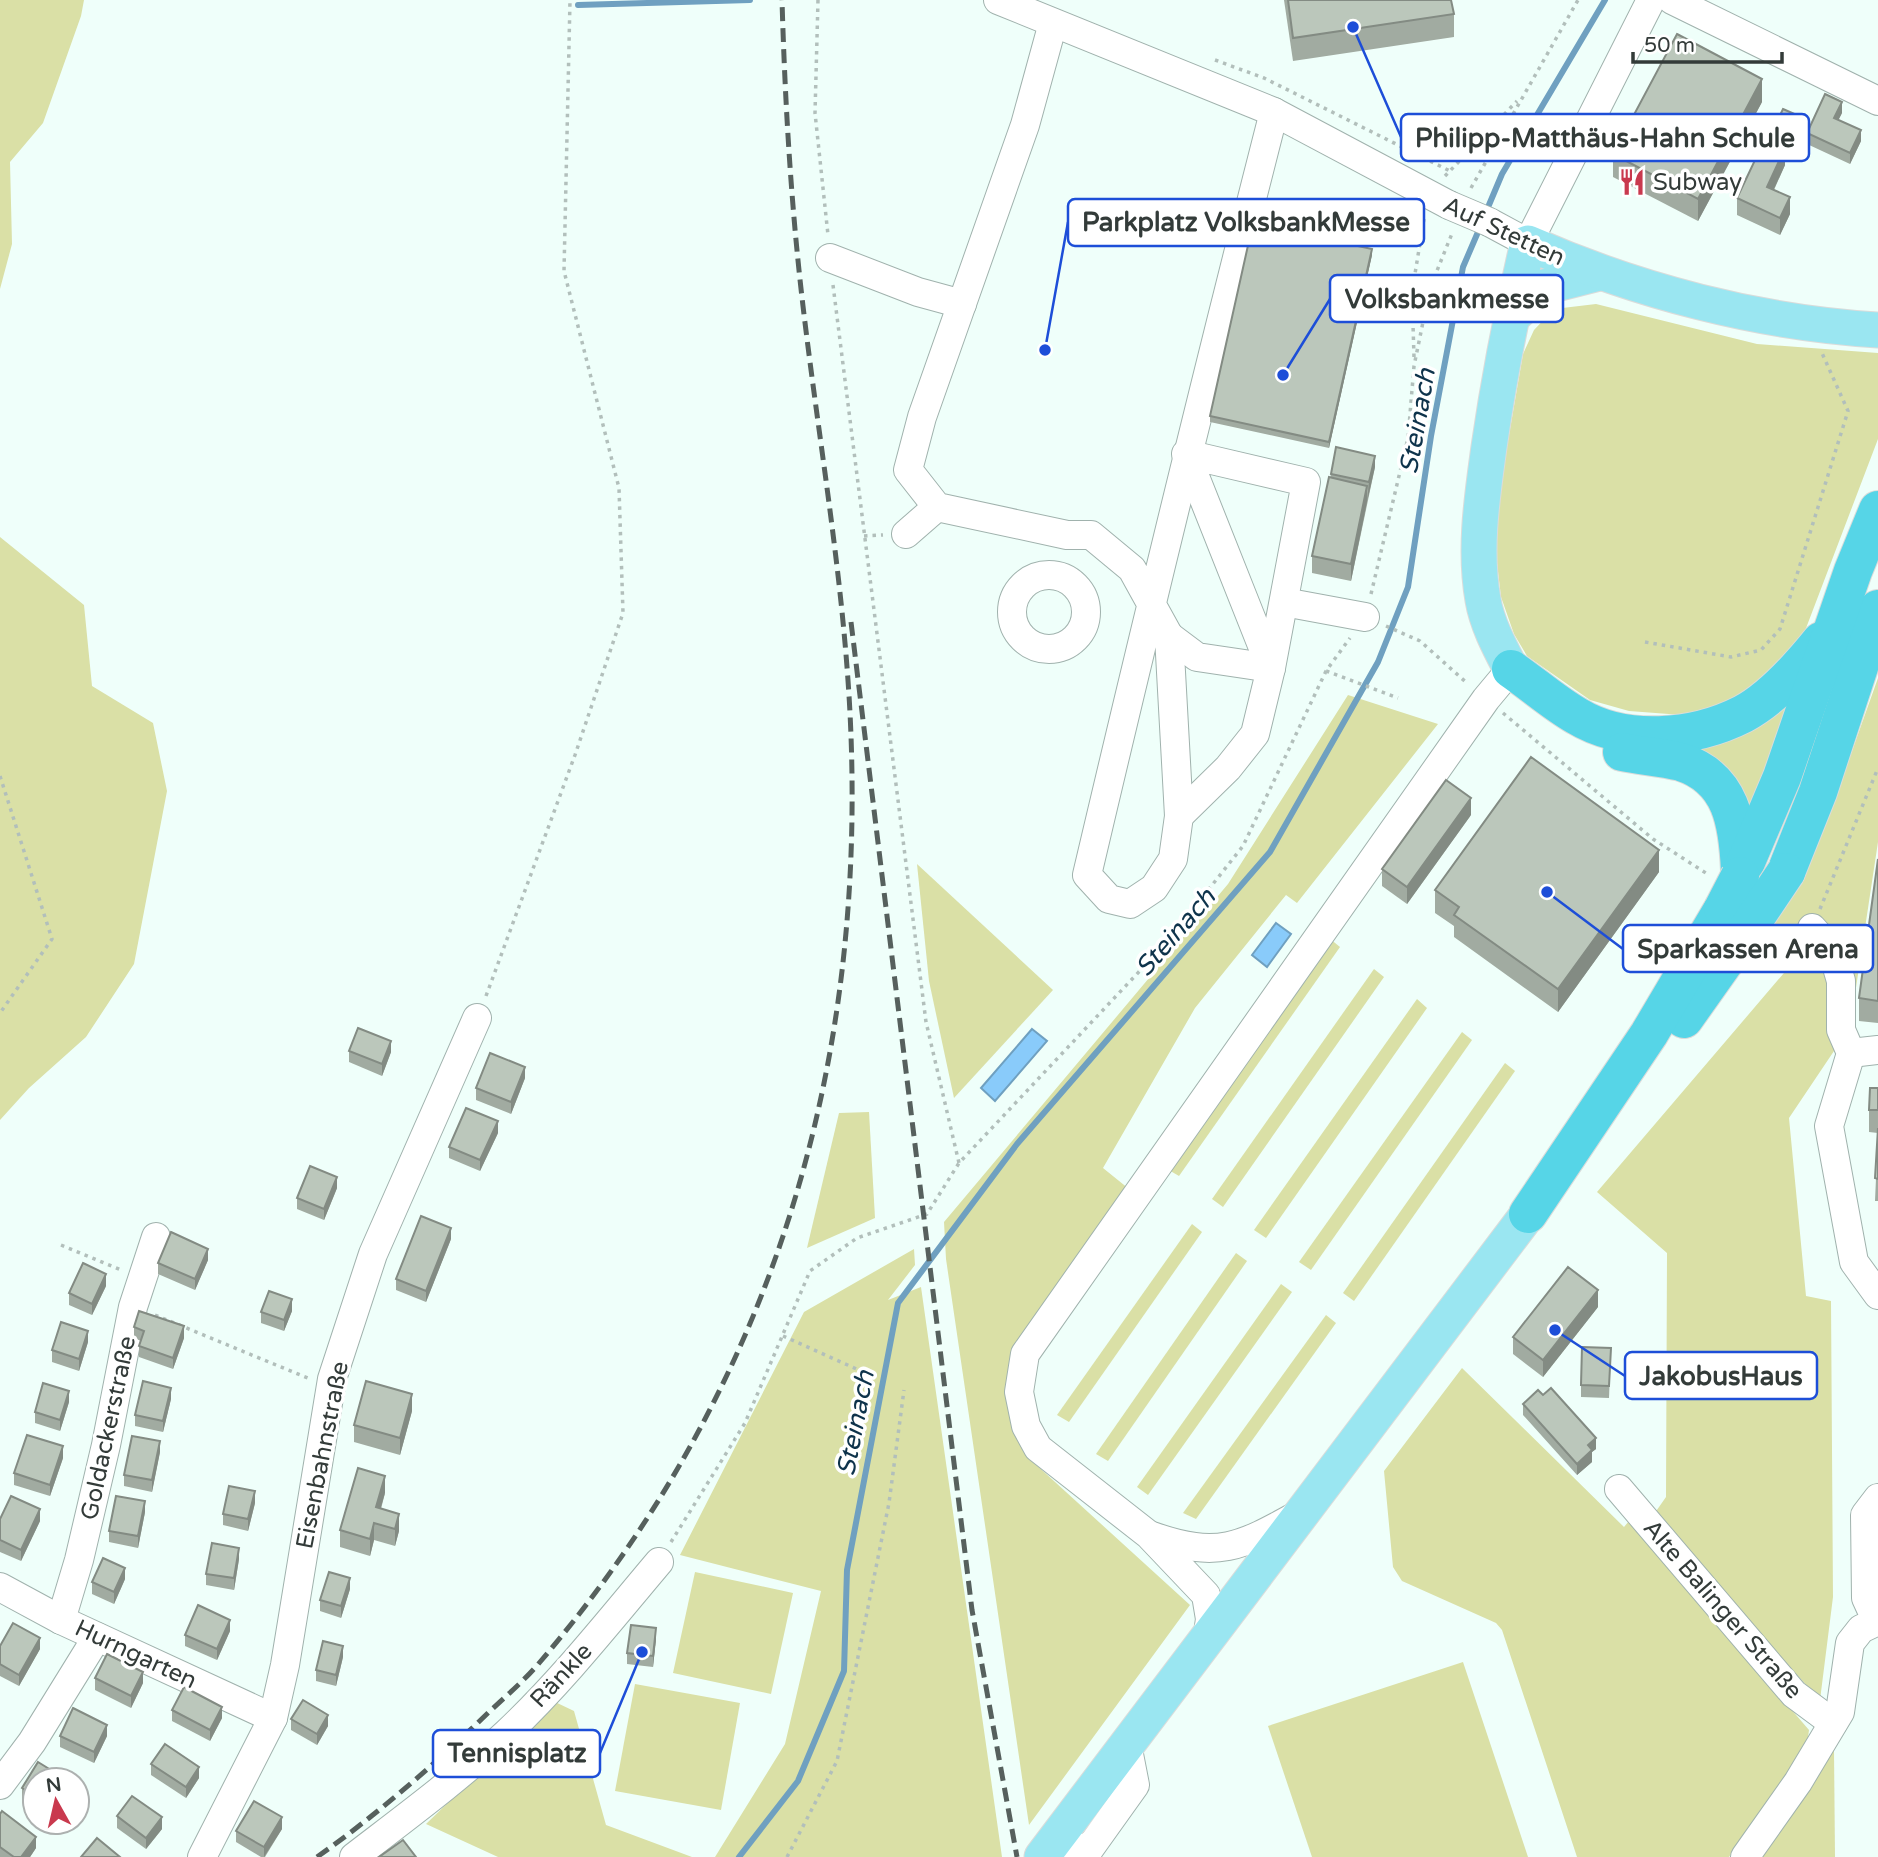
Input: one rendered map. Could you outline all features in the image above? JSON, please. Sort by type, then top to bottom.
[{"type":"highway","points":[[1528,1214],[1649,1034],[1730,898],[1782,777],[1834,626],[1878,510]]},
{"type":"highway","points":[[1730,898],[1786,872],[1818,792],[1870,646],[1878,610]]},
{"type":"highway","points":[[1511,669],[1578,717],[1612,731],[1653,736],[1698,730],[1744,713],[1796,672],[1834,626]]},
{"type":"highway","points":[[1511,669],[1537,703],[1564,725],[1605,748],[1680,762],[1704,772],[1724,792],[1735,817],[1730,898]]},
{"type":"main road","name":"Auf Stetten","points":[[1528,243],[1599,272],[1688,299],[1808,322],[1878,330]]},
{"type":"main road","points":[[1511,669],[1497,642],[1483,602],[1478,548],[1485,474],[1510,318],[1528,243]]},
{"type":"main road","points":[[1510,318],[1544,287],[1599,272]]},
{"type":"main road","points":[[1046,1852],[1208,1633],[1528,1214]]},
{"type":"street","name":"Auf Stetten","points":[[998,0],[1274,112],[1528,243]]},
{"type":"street","points":[[1528,243],[1651,0]]},
{"type":"street","points":[[1672,0],[1878,101]]},
{"type":"street","points":[[1053,23],[1025,125],[922,417],[908,470],[937,507],[1067,535],[1091,535],[1132,569],[1169,636],[1197,657],[1272,668]]},
{"type":"street","points":[[1169,636],[1179,817],[1173,859],[1154,888],[1130,904],[1109,899],[1087,875],[1186,454],[1274,112]]},
{"type":"street","points":[[830,258],[918,292],[962,304]]},
{"type":"street","points":[[1179,817],[1228,768],[1255,734],[1272,668],[1306,482],[1186,454]]},
{"type":"street","points":[[1186,454],[1272,668]]},
{"type":"street","points":[[906,534],[937,507]]},
{"type":"street","points":[[1059,576],[1067,535]]},
{"type":"street","points":[[1284,602],[1374,621]]},
{"type":"street","points":[[1208,1633],[1210,1619],[1206,1595],[1149,1535],[1038,1448],[1026,1426],[1019,1392],[1026,1354],[1486,699],[1511,669]]},
{"type":"street","points":[[1812,928],[1832,950],[1841,981],[1841,1030],[1864,1051],[1829,1126],[1854,1262],[1878,1295]]},
{"type":"street","name":"Eisenbahnstraße","points":[[202,1857],[273,1718],[285,1665],[330,1390],[373,1254],[477,1018]]},
{"type":"street","name":"Goldackerstraße","points":[[61,1620],[100,1470],[133,1307],[156,1237]]},
{"type":"street","name":"Alte Balinger Straße","points":[[1619,1489],[1794,1694],[1831,1727]]},
{"type":"street","points":[[1876,1504],[1865,1515],[1867,1598],[1877,1622]]},
{"type":"street","points":[[1149,1535],[1188,1548],[1226,1546],[1247,1543],[1300,1514]]},
{"type":"street","name":"Ränkle","points":[[354,1857],[450,1783],[508,1732],[573,1665],[659,1562]]},
{"type":"street","name":"Hurngarten","points":[[0,1587],[61,1620],[273,1718]]},
{"type":"street","name":"Alte Balinger Straße","points":[[1745,1857],[1831,1727],[1843,1702],[1850,1643],[1861,1629],[1877,1622]]},
{"type":"street","points":[[0,1785],[32,1742],[97,1637]]},
{"type":"path","points":[[477,1018],[575,755],[623,613],[619,488],[564,271],[570,0]]},
{"type":"path","points":[[818,0],[815,113],[830,258],[926,1022],[959,1164]]},
{"type":"path","points":[[659,1562],[744,1423],[810,1271],[857,1238],[927,1214],[959,1164],[1167,942],[1243,846],[1326,671],[1374,621],[1408,438],[1414,366],[1412,292],[1450,205],[1521,97],[1578,0]]},
{"type":"path","points":[[1414,366],[1450,205],[1521,97]]},
{"type":"path","points":[[1645,642],[1731,657],[1761,650],[1780,628],[1847,411],[1808,322]]},
{"type":"path","points":[[864,536],[878,535]]},
{"type":"path","points":[[1374,621],[1420,641],[1653,839],[1730,898]]},
{"type":"path","points":[[1326,671],[1398,698]]},
{"type":"path","points":[[1812,928],[1878,768]]},
{"type":"path","points":[[0,776],[52,939],[0,1013]]},
{"type":"path","points":[[61,1245],[143,1278]]},
{"type":"path","points":[[133,1307],[239,1348],[330,1390]]},
{"type":"path","points":[[782,1336],[861,1371]]},
{"type":"path","points":[[787,1857],[837,1761],[889,1503],[904,1390]]},
{"type":"green space","points":[[0,0],[84,0],[81,16],[43,123],[10,162],[12,244],[0,289]]},
{"type":"green space","points":[[1596,304],[1757,344],[1878,353],[1878,439],[1792,665],[1738,700],[1682,715],[1629,711],[1590,700],[1527,656],[1514,634],[1501,597],[1495,546],[1501,481],[1523,354],[1534,330],[1554,309]]},
{"type":"green space","points":[[0,537],[84,605],[92,686],[153,723],[167,791],[134,964],[86,1037],[29,1088],[0,1120]]},
{"type":"green space","points":[[1878,678],[1878,842],[1849,1034],[1842,961],[1768,920],[1815,839],[1852,751]]},
{"type":"green space","points":[[1795,692],[1749,820],[1670,748]]},
{"type":"green space","points":[[1348,695],[1438,724],[1297,903],[1286,895],[1195,1008],[1103,1168],[1129,1189],[1062,1287],[1012,1349],[1013,1413],[1032,1461],[1190,1605],[1029,1825],[946,1259],[944,1222],[1228,884]]},
{"type":"green space","points":[[917,864],[1053,990],[954,1098],[929,981]]},
{"type":"green space","points":[[1329,938],[1340,947],[1179,1176],[1167,1169]]},
{"type":"green space","points":[[1801,953],[1829,972],[1836,1048],[1789,1118],[1806,1296],[1831,1301],[1833,1597],[1820,1700],[1652,1517],[1666,1497],[1667,1253],[1597,1192]]},
{"type":"green space","points":[[1374,969],[1384,977],[1223,1207],[1212,1199]]},
{"type":"green space","points":[[1417,999],[1427,1008],[1266,1238],[1254,1230]]},
{"type":"green space","points":[[1462,1032],[1472,1040],[1311,1270],[1299,1262]]},
{"type":"green space","points":[[1505,1063],[1515,1071],[1354,1301],[1343,1293]]},
{"type":"green space","points":[[869,1112],[875,1218],[807,1248],[839,1113]]},
{"type":"green space","points":[[1192,1224],[1202,1232],[1069,1422],[1057,1415]]},
{"type":"green space","points":[[914,1249],[915,1265],[888,1300],[921,1287],[1002,1857],[715,1857],[785,1744],[821,1591],[680,1555],[804,1312]]},
{"type":"green space","points":[[1236,1253],[1247,1261],[1108,1461],[1096,1454]]},
{"type":"green space","points":[[1281,1284],[1292,1292],[1148,1495],[1137,1487]]},
{"type":"green space","points":[[1326,1315],[1336,1323],[1196,1519],[1183,1513]]},
{"type":"green space","points":[[1462,1368],[1624,1527],[1629,1521],[1809,1730],[1807,1745],[1729,1857],[1577,1857],[1502,1630],[1496,1623],[1402,1581],[1393,1567],[1384,1471]]},
{"type":"green space","points":[[695,1572],[793,1593],[771,1694],[673,1673]]},
{"type":"green space","points":[[1463,1662],[1528,1857],[1312,1857],[1268,1726]]},
{"type":"green space","points":[[635,1684],[740,1703],[721,1810],[615,1791]]},
{"type":"green space","points":[[553,1701],[574,1711],[606,1825],[692,1857],[498,1857],[426,1824]]},
{"type":"green space","points":[[1834,1750],[1835,1857],[1762,1857]]},
{"type":"water","points":[[1276,923],[1291,934],[1267,967],[1252,955]]},
{"type":"water","points":[[1032,1029],[1047,1041],[995,1101],[981,1088]]},
{"type":"building","points":[[1288,0],[1451,0],[1454,14],[1293,38]]},
{"type":"building","points":[[1677,34],[1762,79],[1698,199],[1613,154]]},
{"type":"building","points":[[1825,94],[1842,102],[1834,118],[1861,130],[1850,153],[1807,133]]},
{"type":"building","points":[[1783,109],[1806,119],[1792,149],[1769,138]]},
{"type":"building","points":[[1765,139],[1785,148],[1767,187],[1790,197],[1780,218],[1737,198]]},
{"type":"building","points":[[1263,210],[1304,218],[1301,234],[1372,249],[1329,442],[1210,416],[1253,223],[1260,224]]},
{"type":"building","points":[[1336,447],[1375,456],[1369,482],[1331,474]]},
{"type":"building","points":[[1329,477],[1367,486],[1351,564],[1312,556]]},
{"type":"building","points":[[1531,757],[1659,850],[1558,989],[1454,915],[1459,907],[1435,890]]},
{"type":"building","points":[[1446,780],[1471,798],[1407,887],[1382,869]]},
{"type":"building","points":[[1878,859],[1878,1001],[1859,998]]},
{"type":"building","points":[[358,1028],[391,1041],[382,1064],[349,1051]]},
{"type":"building","points":[[490,1053],[525,1067],[511,1102],[476,1088]]},
{"type":"building","points":[[1870,1088],[1878,1088],[1878,1110],[1869,1110]]},
{"type":"building","points":[[466,1108],[498,1121],[480,1160],[449,1147]]},
{"type":"building","points":[[1878,1128],[1878,1179],[1875,1178]]},
{"type":"building","points":[[310,1166],[337,1177],[324,1209],[297,1198]]},
{"type":"building","points":[[421,1216],[451,1228],[426,1291],[396,1279]]},
{"type":"building","points":[[171,1232],[208,1249],[195,1279],[158,1263]]},
{"type":"building","points":[[83,1263],[106,1274],[92,1304],[69,1293]]},
{"type":"building","points":[[1568,1267],[1598,1290],[1543,1360],[1513,1337]]},
{"type":"building","points":[[269,1291],[292,1299],[284,1320],[261,1312]]},
{"type":"building","points":[[139,1311],[184,1326],[173,1358],[139,1346],[144,1331],[134,1327]]},
{"type":"building","points":[[61,1322],[88,1331],[79,1359],[52,1350]]},
{"type":"building","points":[[1582,1347],[1611,1348],[1609,1386],[1581,1385]]},
{"type":"building","points":[[143,1381],[171,1388],[163,1421],[135,1415]]},
{"type":"building","points":[[366,1381],[412,1394],[400,1438],[354,1425]]},
{"type":"building","points":[[43,1383],[69,1391],[60,1420],[35,1412]]},
{"type":"building","points":[[1551,1388],[1596,1438],[1588,1445],[1592,1450],[1577,1464],[1523,1404],[1538,1390],[1543,1395]]},
{"type":"building","points":[[27,1435],[63,1446],[50,1485],[14,1473]]},
{"type":"building","points":[[132,1436],[160,1441],[152,1480],[124,1475]]},
{"type":"building","points":[[358,1468],[385,1476],[376,1507],[399,1514],[395,1529],[374,1523],[370,1539],[340,1530]]},
{"type":"building","points":[[229,1486],[255,1491],[248,1519],[223,1514]]},
{"type":"building","points":[[11,1496],[40,1509],[21,1550],[0,1540],[0,1519]]},
{"type":"building","points":[[116,1496],[145,1501],[138,1536],[109,1531]]},
{"type":"building","points":[[212,1543],[239,1548],[234,1578],[206,1574]]},
{"type":"building","points":[[103,1558],[125,1568],[114,1592],[92,1582]]},
{"type":"building","points":[[329,1572],[350,1578],[341,1606],[320,1600]]},
{"type":"building","points":[[198,1605],[230,1620],[217,1649],[185,1635]]},
{"type":"building","points":[[13,1623],[40,1638],[19,1675],[0,1664],[0,1646]]},
{"type":"building","points":[[631,1625],[656,1628],[653,1656],[627,1653]]},
{"type":"building","points":[[323,1641],[343,1646],[336,1675],[316,1670]]},
{"type":"building","points":[[107,1654],[143,1672],[131,1696],[95,1678]]},
{"type":"building","points":[[184,1687],[222,1707],[210,1730],[172,1710]]},
{"type":"building","points":[[303,1700],[328,1715],[317,1734],[291,1719]]},
{"type":"building","points":[[73,1708],[107,1725],[94,1752],[60,1736]]},
{"type":"building","points":[[165,1744],[199,1767],[186,1787],[151,1764]]},
{"type":"building","points":[[132,1796],[162,1817],[146,1838],[117,1816]]},
{"type":"building","points":[[254,1801],[282,1817],[264,1847],[236,1831]]},
{"type":"building","points":[[2,1811],[21,1826],[21,1836],[36,1837],[21,1857],[14,1857],[0,1847]]},
{"type":"building","points":[[97,1838],[120,1857],[81,1857]]},
{"type":"building","points":[[403,1840],[416,1857],[379,1857]]},
{"type":"waterway","points":[[578,5],[750,0]]},
{"type":"waterway","name":"Steinach","points":[[1486,212],[1502,174],[1605,0]]},
{"type":"waterway","name":"Steinach","points":[[739,1857],[798,1781],[844,1671],[847,1570],[898,1303],[1017,1144],[1270,852],[1378,662],[1408,587],[1431,436],[1463,267],[1481,225]]},
{"type":"railway","points":[[317,1857],[406,1788],[522,1682],[621,1558],[689,1449],[745,1336],[789,1219],[821,1098],[842,973],[851,845],[850,713],[836,560],[795,230],[782,0]]},
{"type":"railway","points":[[851,622],[972,1610],[1017,1857]]},
{"type":"place","name":"Philipp-Matthäus-Hahn Schule","points":[[1353,27]]},
{"type":"place","name":"Subway","points":[[1632,182]]},
{"type":"place","name":"Parkplatz VolksbankMesse","points":[[1045,350]]},
{"type":"place","name":"Volksbankmesse","points":[[1283,375]]},
{"type":"place","name":"Sparkassen Arena","points":[[1547,892]]},
{"type":"place","name":"JakobusHaus","points":[[1555,1330]]},
{"type":"place","name":"Tennisplatz","points":[[642,1652]]}]
